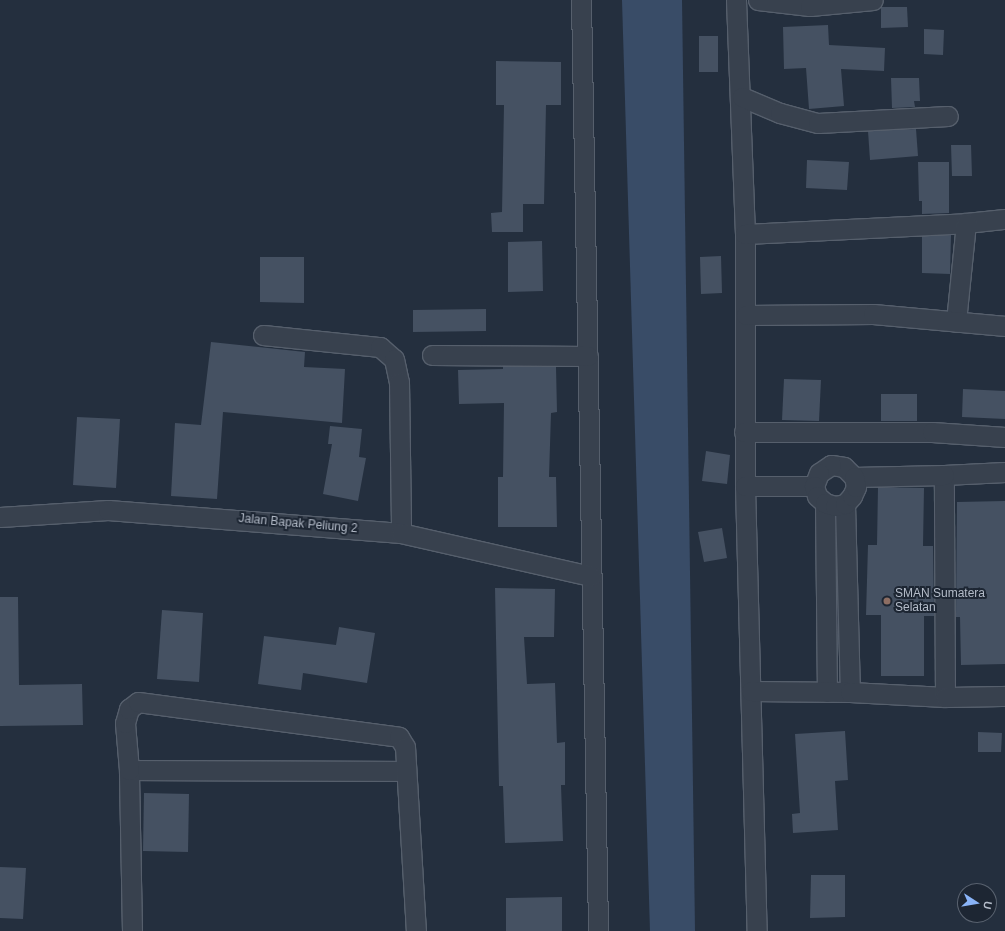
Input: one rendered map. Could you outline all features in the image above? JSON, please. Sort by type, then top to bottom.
[{"type":"street","points":[[581,0],[598,931]]},
{"type":"street","points":[[736,0],[742,97],[746,234],[744,432],[757,931]]},
{"type":"street","points":[[758,0],[810,6],[873,0]]},
{"type":"street","points":[[742,97],[780,113],[818,123],[948,116]]},
{"type":"street","points":[[746,234],[966,223],[1005,219]]},
{"type":"street","points":[[956,321],[966,223]]},
{"type":"street","points":[[746,315],[873,314],[1005,326]]},
{"type":"street","points":[[263,335],[380,347],[394,359],[399,382],[400,533]]},
{"type":"street","points":[[432,355],[588,356]]},
{"type":"street","points":[[744,432],[932,432],[1005,437]]},
{"type":"street","points":[[845,504],[835,506],[825,503],[817,496],[814,486],[819,473],[831,465],[844,467],[854,476],[944,475],[1005,472]]},
{"type":"street","points":[[944,475],[945,697]]},
{"type":"street","points":[[850,692],[845,504],[854,491],[854,476]]},
{"type":"street","points":[[745,486],[814,486]]},
{"type":"street","points":[[825,503],[827,692]]},
{"type":"street","name":"Jalan Bapak Peliung 2","points":[[0,517],[108,510],[400,533],[591,576]]},
{"type":"street","points":[[750,691],[850,692],[945,697],[1005,696]]},
{"type":"street","points":[[132,931],[128,770],[125,723],[129,709],[138,702],[392,734],[404,742],[416,931]]},
{"type":"street","points":[[128,770],[406,771]]},
{"type":"water","points":[[622,0],[682,0],[695,931],[650,931]]},
{"type":"building","points":[[881,7],[907,7],[908,27],[881,28]]},
{"type":"building","points":[[828,25],[829,45],[885,48],[884,71],[841,69],[844,106],[809,109],[806,68],[784,69],[783,27]]},
{"type":"building","points":[[924,29],[944,30],[943,55],[924,54]]},
{"type":"building","points":[[699,36],[718,36],[718,72],[699,72]]},
{"type":"building","points":[[496,61],[561,62],[561,105],[546,105],[544,204],[523,204],[523,232],[492,232],[491,213],[502,212],[504,105],[496,105]]},
{"type":"building","points":[[891,78],[919,78],[920,101],[914,101],[915,107],[892,108]]},
{"type":"building","points":[[916,129],[918,156],[870,160],[868,131]]},
{"type":"building","points":[[951,145],[971,145],[972,176],[952,176]]},
{"type":"building","points":[[807,160],[849,162],[847,190],[806,188]]},
{"type":"building","points":[[918,162],[949,162],[949,213],[922,214],[922,201],[919,201]]},
{"type":"building","points":[[951,235],[950,274],[922,273],[922,236]]},
{"type":"building","points":[[542,241],[543,291],[508,292],[508,242]]},
{"type":"building","points":[[721,256],[722,293],[701,294],[700,257]]},
{"type":"building","points":[[260,257],[304,257],[304,303],[260,302]]},
{"type":"building","points":[[486,309],[486,331],[413,332],[413,310]]},
{"type":"building","points":[[211,342],[305,352],[304,367],[345,369],[342,423],[223,412],[217,499],[171,496],[175,423],[201,425]]},
{"type":"building","points":[[503,366],[556,367],[557,412],[551,413],[549,477],[556,477],[557,527],[498,527],[498,477],[503,477],[504,403],[459,404],[458,370],[503,369]]},
{"type":"building","points":[[784,379],[821,380],[819,421],[782,420]]},
{"type":"building","points":[[963,389],[1005,391],[1005,419],[962,417]]},
{"type":"building","points":[[881,394],[917,394],[917,421],[881,421]]},
{"type":"building","points":[[77,417],[120,419],[116,488],[73,485]]},
{"type":"building","points":[[330,426],[362,429],[359,457],[366,458],[358,501],[323,494],[332,444],[328,444]]},
{"type":"building","points":[[706,451],[730,455],[727,484],[702,481]]},
{"type":"building","points":[[878,487],[924,488],[923,546],[933,546],[934,616],[924,616],[924,676],[881,676],[881,615],[866,615],[868,545],[877,545]]},
{"type":"building","points":[[1005,501],[1005,664],[961,665],[960,617],[956,617],[957,502]]},
{"type":"building","points":[[722,528],[727,558],[704,562],[698,532]]},
{"type":"building","points":[[495,588],[555,589],[554,637],[524,637],[527,684],[555,683],[557,743],[565,742],[565,785],[561,785],[563,841],[505,843],[503,786],[499,786]]},
{"type":"building","points":[[0,597],[18,597],[19,685],[82,684],[83,725],[0,726]]},
{"type":"building","points":[[162,610],[203,613],[199,682],[157,679]]},
{"type":"building","points":[[339,627],[375,633],[367,683],[303,673],[301,690],[258,684],[264,636],[336,645]]},
{"type":"building","points":[[845,731],[848,780],[835,781],[838,830],[793,833],[792,814],[800,813],[795,734]]},
{"type":"building","points":[[978,732],[1002,733],[1001,752],[978,752]]},
{"type":"building","points":[[144,793],[189,794],[188,852],[143,851]]},
{"type":"building","points":[[0,867],[26,868],[23,919],[0,918]]},
{"type":"building","points":[[811,875],[845,875],[845,917],[810,918]]},
{"type":"building","points":[[562,897],[562,931],[506,931],[506,898]]},
{"type":"place","name":"SMAN Sumatera Selatan","points":[[887,601]]}]
